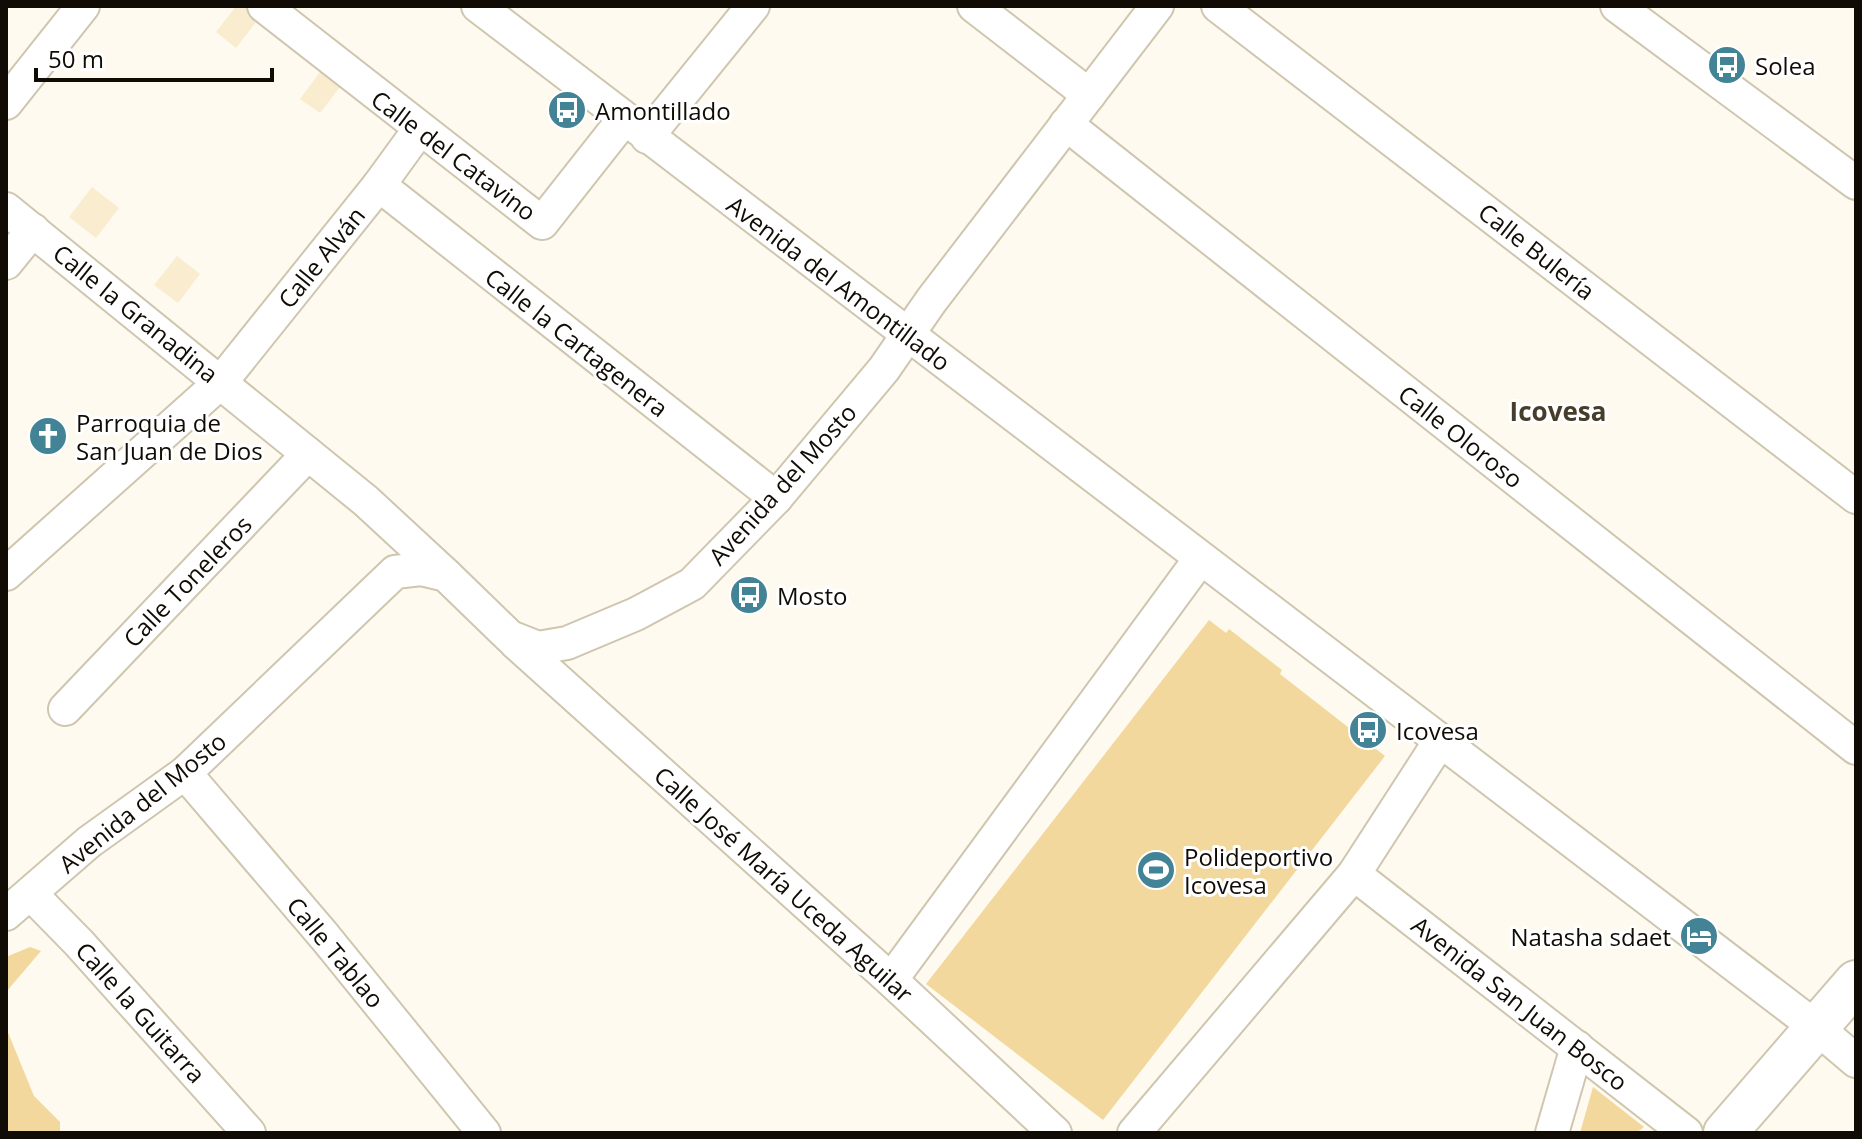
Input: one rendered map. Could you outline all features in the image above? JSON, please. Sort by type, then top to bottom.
[{"type":"main road","points":[[1725,1133],[1856,982]]},
{"type":"street","points":[[6,103],[83,6]]},
{"type":"street","name":"Calle del Catavino","points":[[264,6],[542,223],[635,128]]},
{"type":"street","name":"Avenida del Amontillado","points":[[478,6],[1817,1028],[1856,1061]]},
{"type":"street","points":[[635,128],[753,6]]},
{"type":"street","points":[[974,6],[1089,95]]},
{"type":"street","name":"Avenida del Mosto","points":[[510,637],[538,648],[567,643],[636,614],[692,584],[776,498],[884,369],[906,334],[1157,6]]},
{"type":"street","name":"Calle Bulería","points":[[1218,6],[1856,497]]},
{"type":"street","points":[[1617,6],[1856,183]]},
{"type":"street","name":"Calle Oloroso","points":[[1066,124],[1856,748]]},
{"type":"street","name":"Calle Alván","points":[[6,574],[221,382],[379,185],[419,130]]},
{"type":"street","name":"Calle la Cartagenera","points":[[379,185],[776,498]]},
{"type":"street","name":"Calle la Granadina","points":[[6,209],[366,501],[446,575]]},
{"type":"street","points":[[6,263],[33,230]]},
{"type":"street","name":"Calle Toneleros","points":[[65,709],[308,454]]},
{"type":"street","points":[[891,980],[1200,559]]},
{"type":"street","name":"Avenida del Mosto","points":[[6,914],[89,842],[185,773],[395,572],[421,569],[446,575]]},
{"type":"street","points":[[446,575],[510,637]]},
{"type":"street","name":"Calle José María Uceda Aguilar","points":[[510,637],[891,980],[1055,1133]]},
{"type":"street","points":[[1134,1133],[1354,874],[1440,741]]},
{"type":"street","name":"Calle Tablao","points":[[185,773],[325,937],[484,1133]]},
{"type":"street","name":"Avenida San Juan Bosco","points":[[1354,874],[1686,1133]]},
{"type":"street","name":"Calle la Guitarra","points":[[31,894],[79,943],[249,1133]]},
{"type":"street","points":[[1552,1133],[1577,1047]]},
{"type":"shaded area","points":[[236,6],[243,6],[259,18],[236,48],[216,32]]},
{"type":"shaded area","points":[[323,68],[343,83],[320,113],[300,99]]},
{"type":"shaded area","points":[[92,187],[119,208],[96,238],[69,217]]},
{"type":"shaded area","points":[[177,256],[200,274],[178,303],[154,285]]},
{"type":"shaded area","name":"Polideportivo Icovesa","points":[[1209,620],[1226,633],[1229,629],[1282,670],[1280,674],[1385,756],[1103,1120],[926,984]]},
{"type":"shaded area","points":[[30,947],[41,951],[6,992],[6,957]]},
{"type":"shaded area","points":[[7,1030],[34,1096],[60,1122],[60,1133],[6,1133]]},
{"type":"shaded area","points":[[1593,1087],[1644,1127],[1636,1133],[1580,1133]]},
{"type":"place","name":"Solea","points":[[1727,65]]},
{"type":"place","name":"Amontillado","points":[[567,110]]},
{"type":"place","name":"Parroquia de San Juan de Dios","points":[[48,436]]},
{"type":"place","name":"Mosto","points":[[749,595]]},
{"type":"place","name":"Icovesa","points":[[1368,730]]},
{"type":"place","name":"Polideportivo Icovesa","points":[[1156,870]]},
{"type":"place","name":"Natasha sdaet","points":[[1699,936]]},
{"type":"district","name":"Icovesa","points":[[1558,411]]}]
